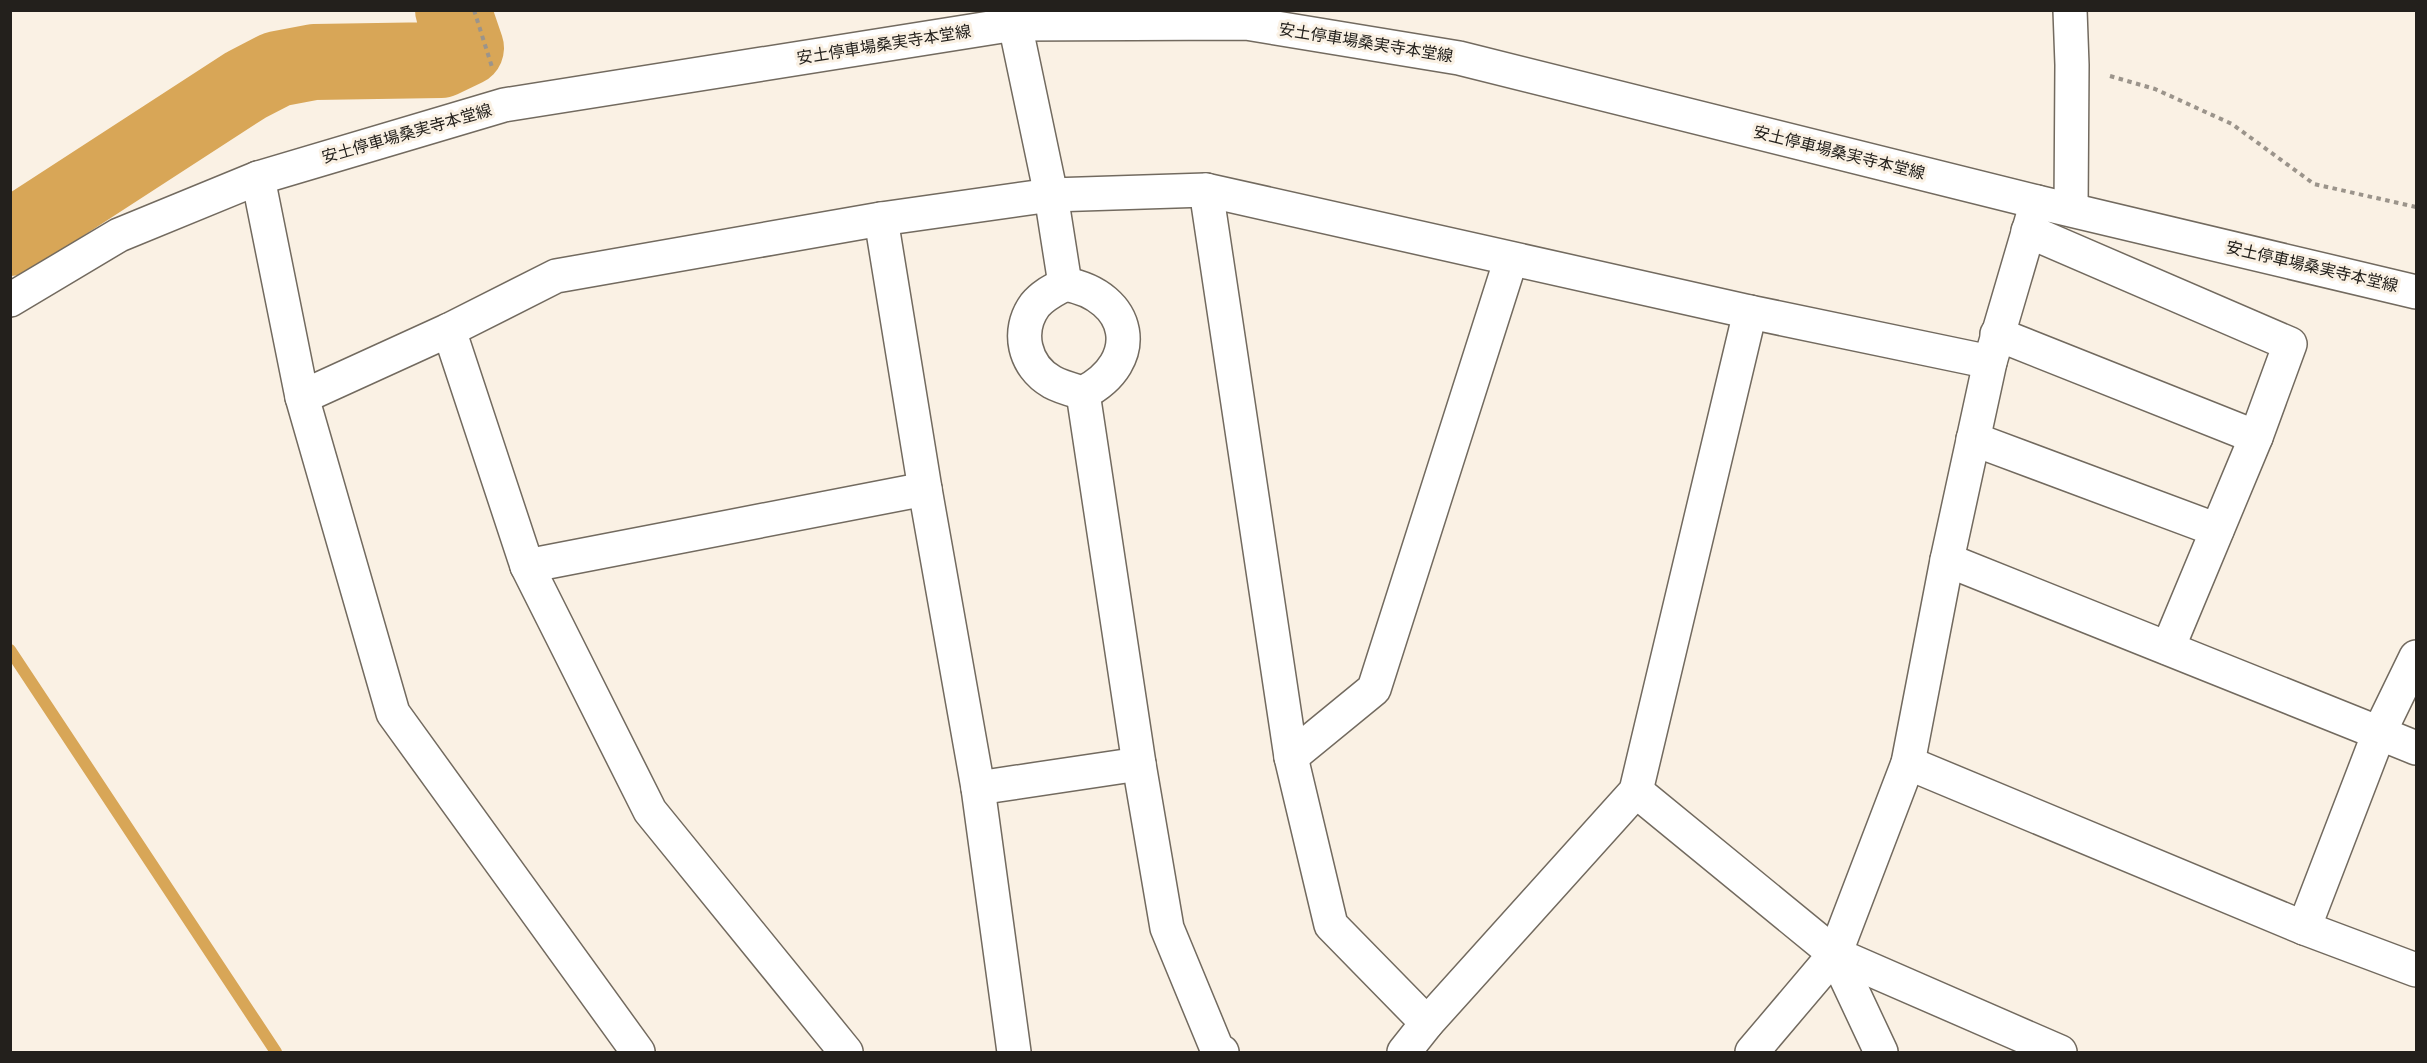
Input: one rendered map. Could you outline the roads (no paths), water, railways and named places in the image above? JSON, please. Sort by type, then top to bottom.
[{"type":"street","points":[[2070,10],[2071,209]]},
{"type":"street","name":"安土停車場桑実寺本堂線","points":[[10,300],[119,236],[258,178],[504,105],[1015,24],[1245,17],[1459,58],[2033,217],[2071,209],[2416,292]]},
{"type":"street","points":[[1015,24],[1052,195],[1065,284]]},
{"type":"street","points":[[258,178],[302,397],[393,713],[638,1053]]},
{"type":"street","points":[[302,397],[449,330],[556,276],[881,219],[1052,195],[1206,190],[1750,312],[1993,348],[2256,437]]},
{"type":"street","points":[[1206,190],[1291,757],[1331,925],[1427,1023]]},
{"type":"street","points":[[1752,1053],[1835,954],[1908,763],[1947,560],[1993,348],[2033,217],[2290,345],[2256,437],[2168,648]]},
{"type":"street","points":[[881,219],[925,489],[978,788],[1014,1053]]},
{"type":"street","points":[[1291,757],[1374,689],[1511,259]]},
{"type":"street","points":[[1065,284],[1095,293],[1117,316],[1122,331],[1123,348],[1119,361],[1098,385],[1083,393],[1052,382],[1040,373],[1025,348],[1026,325],[1036,304],[1048,292],[1065,284]]},
{"type":"street","points":[[1404,1053],[1427,1023],[1635,791],[1750,312]]},
{"type":"street","points":[[449,330],[528,566],[650,811],[846,1053]]},
{"type":"street","points":[[1083,393],[1139,764],[1167,928],[1217,1048],[1222,1053]]},
{"type":"street","points":[[1974,439],[2217,530]]},
{"type":"street","points":[[528,566],[925,489]]},
{"type":"street","points":[[1947,560],[2416,748]]},
{"type":"street","points":[[2304,928],[2379,733],[2416,657]]},
{"type":"street","points":[[1908,763],[2304,928],[2416,970]]},
{"type":"street","points":[[978,788],[1139,764]]},
{"type":"street","points":[[1635,791],[1835,954],[2060,1053]]},
{"type":"street","points":[[1835,954],[1881,1053]]},
{"type":"waterway","points":[[10,238],[246,85],[277,69],[314,62],[441,60],[466,48],[453,10]]},
{"type":"waterway","points":[[10,650],[276,1052]]}]
